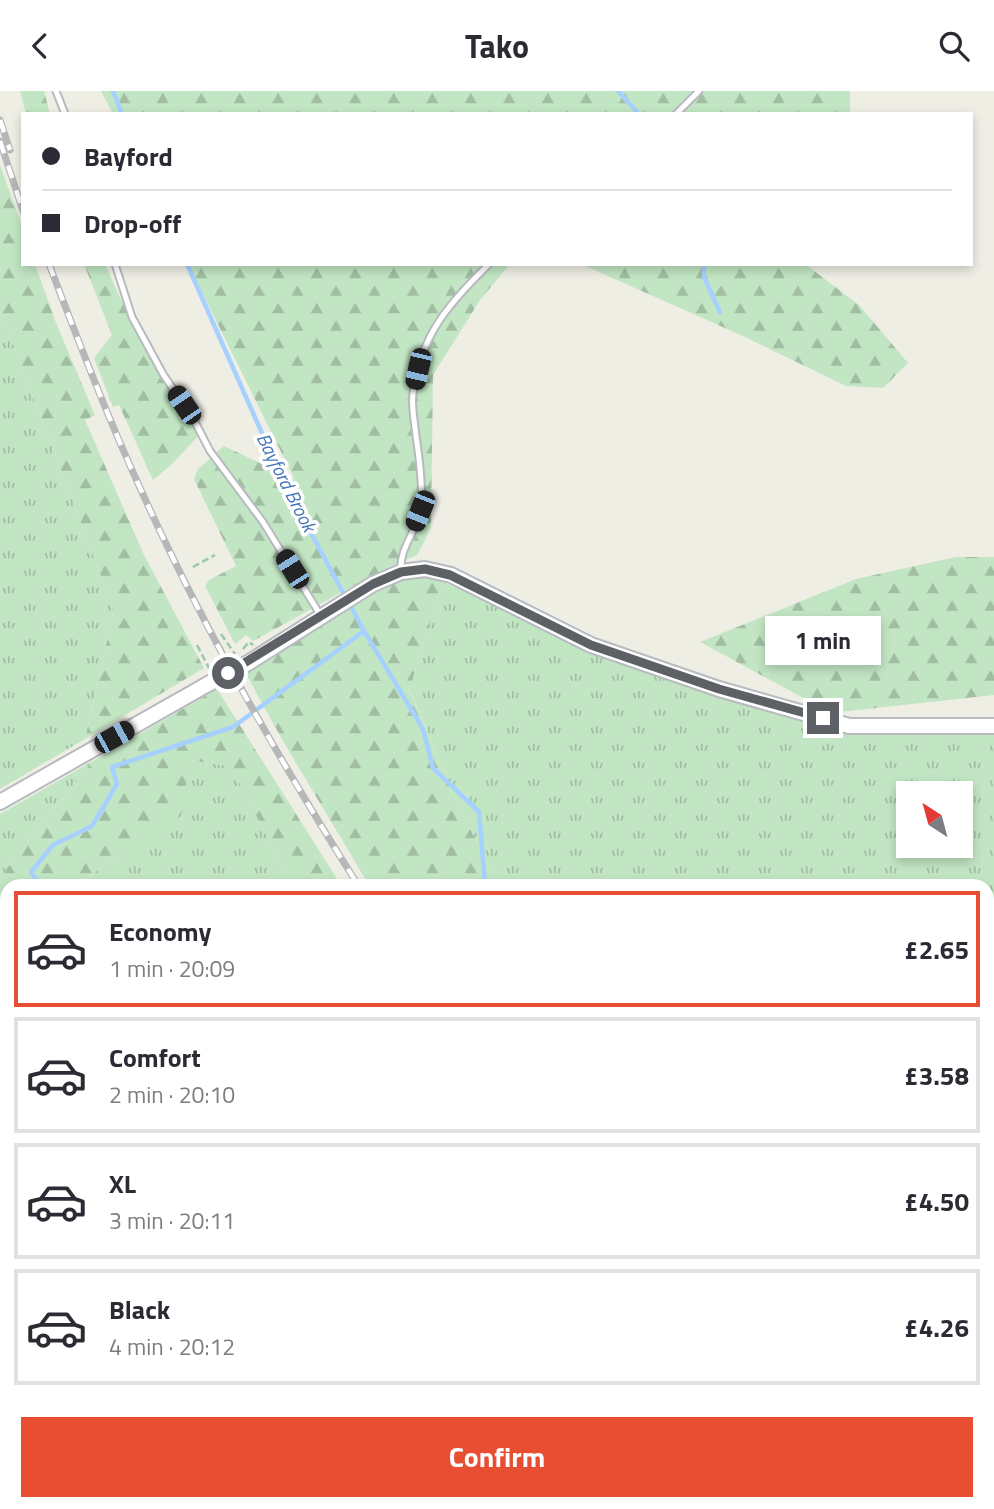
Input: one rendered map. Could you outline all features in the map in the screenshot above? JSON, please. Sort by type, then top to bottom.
[{"type":"street","points":[[0,802],[373,584],[401,572],[425,569],[450,575],[591,645],[719,689],[849,726],[994,726]]},
{"type":"lane","points":[[56,91],[64,112]]},
{"type":"lane","points":[[678,112],[699,91]]},
{"type":"lane","points":[[116,266],[132,317],[163,373],[194,420],[210,451],[263,522],[321,615]]},
{"type":"lane","points":[[401,572],[400,561],[420,511],[419,463],[412,395],[425,344],[453,300],[487,266]]},
{"type":"path","points":[[193,567],[215,555]]},
{"type":"path","points":[[221,634],[242,660]]},
{"type":"path","points":[[197,645],[210,678]]},
{"type":"green space","points":[[20,91],[44,91],[49,112],[25,112]]},
{"type":"green space","points":[[101,91],[850,91],[850,112],[112,112]]},
{"type":"green space","points":[[0,165],[21,223],[21,266],[36,266],[56,323],[95,415],[85,420],[144,555],[204,668],[85,739],[114,610],[0,310]]},
{"type":"green space","points":[[85,266],[106,266],[175,402],[205,429],[153,480],[119,405],[113,407],[94,358],[112,335]]},
{"type":"green space","points":[[189,266],[508,266],[480,300],[433,375],[431,528],[417,555],[382,570],[253,641],[246,635],[235,644],[205,586],[209,580],[236,566],[194,479],[198,469],[224,446],[295,480]]},
{"type":"green space","points":[[585,266],[808,266],[859,305],[908,363],[883,388],[846,386],[745,337]]},
{"type":"green space","points":[[0,310],[114,610],[85,739],[0,789]]},
{"type":"green space","points":[[956,557],[994,557],[994,695],[831,713],[700,642],[856,579]]},
{"type":"green space","points":[[433,577],[443,582],[409,689],[457,804],[496,879],[365,879],[245,672],[376,590],[403,580]]},
{"type":"green space","points":[[443,582],[721,696],[851,731],[994,732],[994,879],[496,879],[457,804],[409,688]]},
{"type":"green space","points":[[217,689],[337,879],[289,879],[231,767],[190,760],[181,816],[86,879],[12,879],[5,871],[93,761]]},
{"type":"green space","points":[[190,760],[231,766],[289,879],[86,879],[114,858]]},
{"type":"green space","points":[[93,761],[5,871],[12,879],[0,879],[0,814]]},
{"type":"waterway","name":"Bayford Brook","points":[[113,91],[121,112]]},
{"type":"waterway","points":[[618,91],[637,112]]},
{"type":"waterway","name":"Bayford Brook","points":[[188,266],[285,485],[364,631],[423,729],[433,768],[479,812],[485,879]]},
{"type":"waterway","points":[[704,266],[704,277],[720,312]]},
{"type":"waterway","points":[[36,879],[31,872],[53,845],[92,826],[117,784],[112,767],[233,727],[364,631]]},
{"type":"railway","points":[[0,120],[10,150]]},
{"type":"railway","points":[[0,141],[21,205]]},
{"type":"railway","points":[[50,266],[116,434],[190,592],[271,741],[354,879]]},
{"type":"route","points":[[228,673],[373,584],[401,572],[425,569],[450,575],[591,645],[719,689],[823,718]]}]
